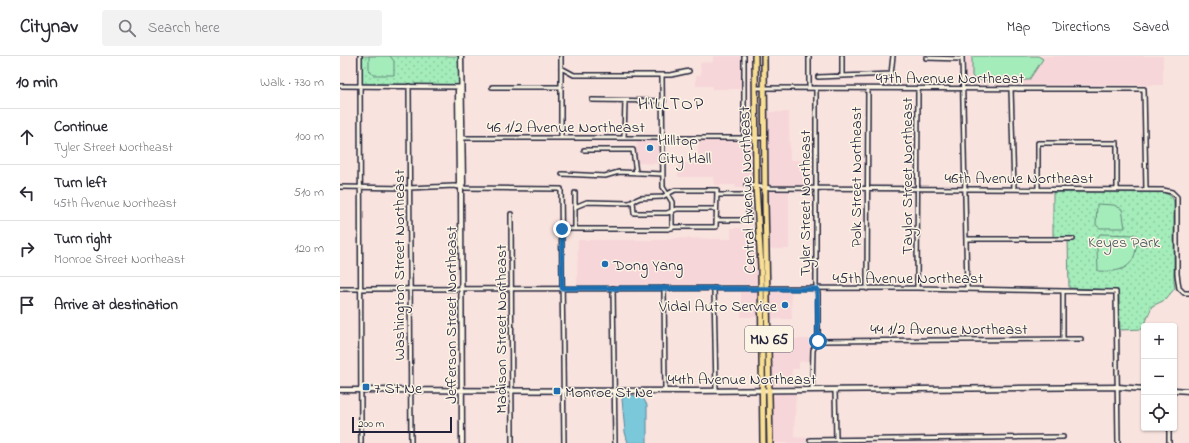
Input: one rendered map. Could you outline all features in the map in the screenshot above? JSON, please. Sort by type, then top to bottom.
[{"type":"main road","name":"Central Avenue Northeast","points":[[756,56],[756,186],[765,288],[770,390],[770,443]]},
{"type":"main road","name":"Central Avenue Northeast","points":[[763,443],[762,390],[765,288],[764,56]]},
{"type":"street","points":[[360,56],[361,443]]},
{"type":"street","name":"Jefferson Street Northeast","points":[[461,56],[464,138],[463,183],[461,188]]},
{"type":"street","points":[[561,56],[561,138]]},
{"type":"street","name":"Central Avenue Northeast","points":[[744,56],[744,138]]},
{"type":"street","points":[[809,56],[809,88]]},
{"type":"street","points":[[842,56],[842,75]]},
{"type":"street","points":[[818,77],[891,74],[893,56]]},
{"type":"street","points":[[926,58],[962,57],[964,89],[967,288]]},
{"type":"street","points":[[561,68],[574,75],[662,75],[689,71]]},
{"type":"street","points":[[662,75],[664,101],[664,190],[672,202],[672,228]]},
{"type":"street","points":[[340,86],[461,87]]},
{"type":"street","name":"Washington Street Northeast","points":[[409,86],[411,443]]},
{"type":"street","name":"Jefferson Street Northeast","points":[[461,87],[458,90],[458,138],[459,183],[461,188],[462,443]]},
{"type":"street","points":[[492,87],[561,87]]},
{"type":"street","name":"47th Avenue Northeast","points":[[755,88],[1144,90],[1146,190]]},
{"type":"street","name":"Tyler Street Northeast","points":[[812,390],[813,350],[818,341],[816,88]]},
{"type":"street","name":"Polk Street Northeast","points":[[867,289],[868,89]]},
{"type":"street","name":"Taylor Street Northeast","points":[[917,288],[918,89]]},
{"type":"street","points":[[1011,89],[1014,189]]},
{"type":"street","points":[[592,100],[664,101]]},
{"type":"street","points":[[624,138],[625,101]]},
{"type":"street","name":"46 1/2 Avenue Northeast","points":[[464,138],[764,138]]},
{"type":"street","points":[[1038,190],[1038,143],[1117,143],[1117,190]]},
{"type":"street","points":[[584,150],[633,150],[636,173]]},
{"type":"street","points":[[562,174],[605,176],[619,172],[663,174]]},
{"type":"street","name":"46th Avenue Northeast","points":[[746,185],[765,187],[867,189],[1163,190],[1172,192],[1177,197],[1177,274],[1179,288],[1184,293],[1189,293]]},
{"type":"street","points":[[340,187],[560,189],[562,229],[564,443]]},
{"type":"street","points":[[562,229],[716,227],[717,190],[675,190],[662,197],[640,198],[629,203],[587,202],[575,207]]},
{"type":"street","points":[[575,193],[575,228]]},
{"type":"street","points":[[716,220],[749,220],[747,195],[717,196]]},
{"type":"street","points":[[633,201],[634,213],[668,213],[672,210],[716,209]]},
{"type":"street","name":"Madison Street Northeast","points":[[511,214],[512,443]]},
{"type":"street","points":[[967,239],[1073,240]]},
{"type":"street","points":[[613,288],[615,391],[614,443]]},
{"type":"street","points":[[664,288],[665,390]]},
{"type":"street","points":[[714,288],[716,391]]},
{"type":"street","name":"45th Avenue Northeast","points":[[340,289],[967,288],[1116,292],[1118,387]]},
{"type":"street","points":[[1063,291],[1063,339]]},
{"type":"street","name":"44 1/2 Avenue Northeast","points":[[818,341],[1081,339]]},
{"type":"street","points":[[1118,387],[1118,443]]},
{"type":"street","name":"44th Avenue Northeast","points":[[340,390],[716,391],[1118,387],[1141,389]]},
{"type":"street","points":[[835,390],[836,439]]},
{"type":"street","points":[[1177,390],[1189,391]]},
{"type":"street","points":[[1169,431],[1169,443]]},
{"type":"street","points":[[810,440],[1063,437]]},
{"type":"street","points":[[1012,438],[1012,443]]},
{"type":"shaded area","points":[[713,56],[742,56],[742,89],[712,89],[712,86],[696,86],[696,75],[701,75],[700,63],[713,62]]},
{"type":"shaded area","points":[[966,56],[1163,56],[1163,85],[966,84]]},
{"type":"shaded area","points":[[768,112],[789,112],[790,160],[808,160],[808,185],[769,185]]},
{"type":"shaded area","points":[[637,140],[660,141],[661,164],[636,163]]},
{"type":"shaded area","points":[[698,140],[752,141],[752,180],[747,188],[736,188],[735,185],[714,185],[713,177],[678,177],[678,163],[698,163]]},
{"type":"shaded area","points":[[772,190],[789,190],[789,249],[770,249],[768,193]]},
{"type":"shaded area","points":[[731,228],[755,228],[758,284],[577,285],[578,240],[666,240],[677,238],[731,239]]},
{"type":"shaded area","points":[[759,291],[759,317],[741,317],[741,292]]},
{"type":"shaded area","points":[[791,291],[792,319],[771,319],[770,292]]},
{"type":"shaded area","points":[[787,339],[815,339],[809,361],[799,362],[799,369],[792,369],[792,385],[774,385],[771,381],[771,342],[786,342]]},
{"type":"shaded area","points":[[796,393],[794,437],[807,438],[807,443],[772,443],[771,396],[776,394]]},
{"type":"green space","points":[[362,56],[462,56],[462,85],[362,84]]},
{"type":"green space","points":[[369,56],[390,56],[394,61],[394,75],[373,75],[369,70]]},
{"type":"green space","points":[[972,56],[1038,56],[1043,59],[1029,80],[976,80],[972,76]]},
{"type":"green space","name":"Keyes Park","points":[[1053,192],[1163,192],[1171,196],[1174,201],[1175,288],[1165,300],[1152,306],[1145,323],[1141,323],[1141,329],[1120,330],[1119,295],[1117,290],[1069,288],[1068,238],[1053,238]]},
{"type":"green space","points":[[1097,204],[1114,205],[1122,209],[1125,228],[1100,228],[1096,225]]},
{"type":"green space","points":[[1100,234],[1137,235],[1135,254],[1128,265],[1116,270],[1098,271],[1097,246],[1098,237]]},
{"type":"water","points":[[628,394],[643,398],[647,405],[647,443],[628,443],[625,432],[622,399]]},
{"type":"place","name":"Hilltop City Hall","points":[[650,148]]},
{"type":"place","name":"Dong Yang","points":[[605,264]]},
{"type":"place","name":"Vidal Auto Service","points":[[785,305]]},
{"type":"place","name":"7 St Ne","points":[[366,387]]},
{"type":"place","name":"Monroe St Ne","points":[[557,391]]},
{"type":"district","name":"HILLTOP","points":[[671,103]]},
{"type":"route","points":[[562,229],[562,288],[817,289],[818,341]]}]
